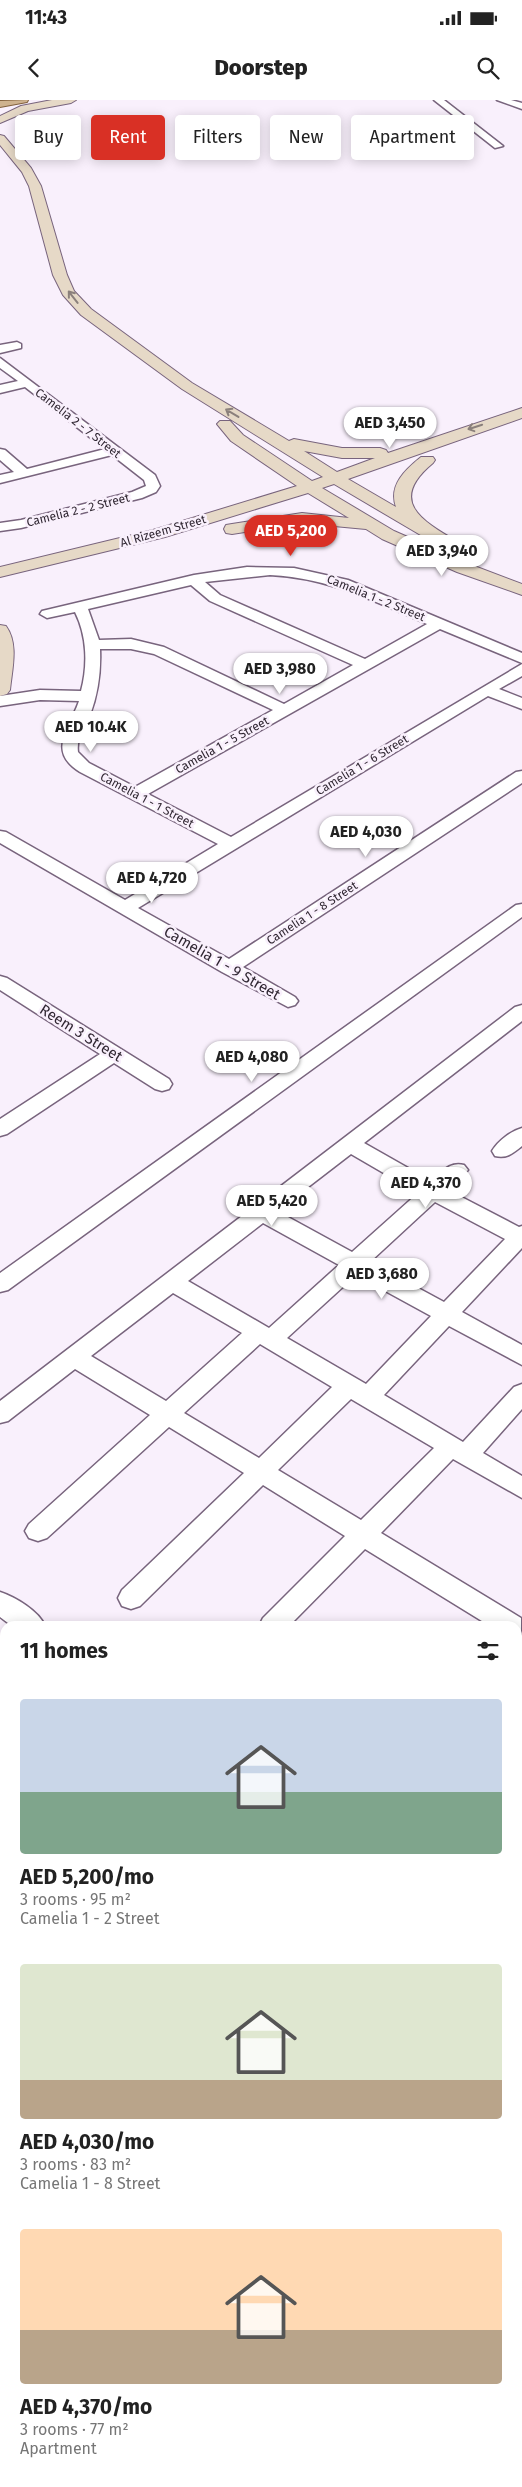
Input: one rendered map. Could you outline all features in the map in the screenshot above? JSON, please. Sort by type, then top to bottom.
[{"type":"main road","points":[[0,104],[23,100]]},
{"type":"street","points":[[0,110],[60,100]]},
{"type":"street","points":[[0,120],[26,108],[71,100]]},
{"type":"street","points":[[438,100],[498,146]]},
{"type":"street","points":[[501,100],[522,106]]},
{"type":"street","points":[[3,148],[22,185],[27,199],[31,226]]},
{"type":"street","points":[[3,148],[35,186],[56,267],[75,300],[98,321],[176,379],[274,438],[378,529],[436,558],[522,590]]},
{"type":"street","points":[[55,297],[66,309],[119,351],[224,424],[238,438],[420,536],[452,546],[522,574]]},
{"type":"street","points":[[0,349],[17,346]]},
{"type":"street","name":"Camelia 2 - 7 Street","points":[[0,362],[150,478],[154,486]]},
{"type":"street","points":[[0,389],[27,383]]},
{"type":"street","name":"Al Rizeem Street","points":[[0,572],[59,564],[232,529],[331,488],[416,447],[522,413]]},
{"type":"street","points":[[224,424],[224,432],[228,437],[266,466],[270,481],[264,495],[253,506]]},
{"type":"street","name":"Al Rizeem Street","points":[[95,556],[253,506],[331,488],[427,460],[522,426]]},
{"type":"street","points":[[331,488],[429,450],[448,436]]},
{"type":"street","points":[[274,438],[314,449],[342,453],[380,453],[416,447]]},
{"type":"street","points":[[0,479],[114,451]]},
{"type":"street","points":[[0,453],[24,473]]},
{"type":"street","points":[[427,460],[406,479],[401,498],[413,518],[452,546]]},
{"type":"street","name":"Camelia 2 - 2 Street","points":[[0,527],[21,524],[137,495],[151,490],[154,486]]},
{"type":"street","points":[[232,529],[302,518],[335,520],[378,529]]},
{"type":"street","name":"Al Rizeem Street","points":[[0,583],[59,564]]},
{"type":"street","name":"Camelia 1 - 2 Street","points":[[47,614],[213,574],[250,570],[313,575],[343,583],[522,658]]},
{"type":"street","points":[[194,579],[215,598],[364,664]]},
{"type":"street","name":"Camelia 1 - 1 Street","points":[[78,606],[86,619],[93,645],[92,677],[88,696],[69,743],[70,753],[77,762],[88,770],[231,844]]},
{"type":"street","name":"Camelia 1 - 5 Street","points":[[136,794],[439,623]]},
{"type":"street","points":[[0,630],[5,647],[1,686],[40,695]]},
{"type":"street","points":[[93,645],[131,644],[159,650],[285,710]]},
{"type":"street","name":"Camelia 1 - 6 Street","points":[[125,908],[522,669]]},
{"type":"street","points":[[487,690],[522,704]]},
{"type":"street","points":[[0,701],[40,695],[88,696]]},
{"type":"street","name":"Camelia 1 - 8 Street","points":[[229,968],[522,776]]},
{"type":"street","name":"Camelia 1 - 9 Street","points":[[0,836],[288,1002]]},
{"type":"street","points":[[0,1284],[522,909]]},
{"type":"street","name":"Reem 3 Street","points":[[0,982],[162,1084]]},
{"type":"street","points":[[0,1414],[349,1144],[513,1028],[522,1011]]},
{"type":"street","points":[[0,1129],[114,1054]]},
{"type":"street","points":[[502,1151],[522,1135]]},
{"type":"street","points":[[130,1598],[261,1472],[358,1392],[446,1314],[521,1236],[433,1192],[349,1144]]},
{"type":"street","points":[[38,1530],[167,1414],[354,1263],[457,1170]]},
{"type":"street","points":[[261,1212],[522,1356]]},
{"type":"street","points":[[171,1281],[522,1488]]},
{"type":"street","points":[[73,1356],[503,1621]]},
{"type":"street","points":[[277,1621],[362,1534],[522,1393]]},
{"type":"street","points":[[0,1603],[25,1621]]}]
